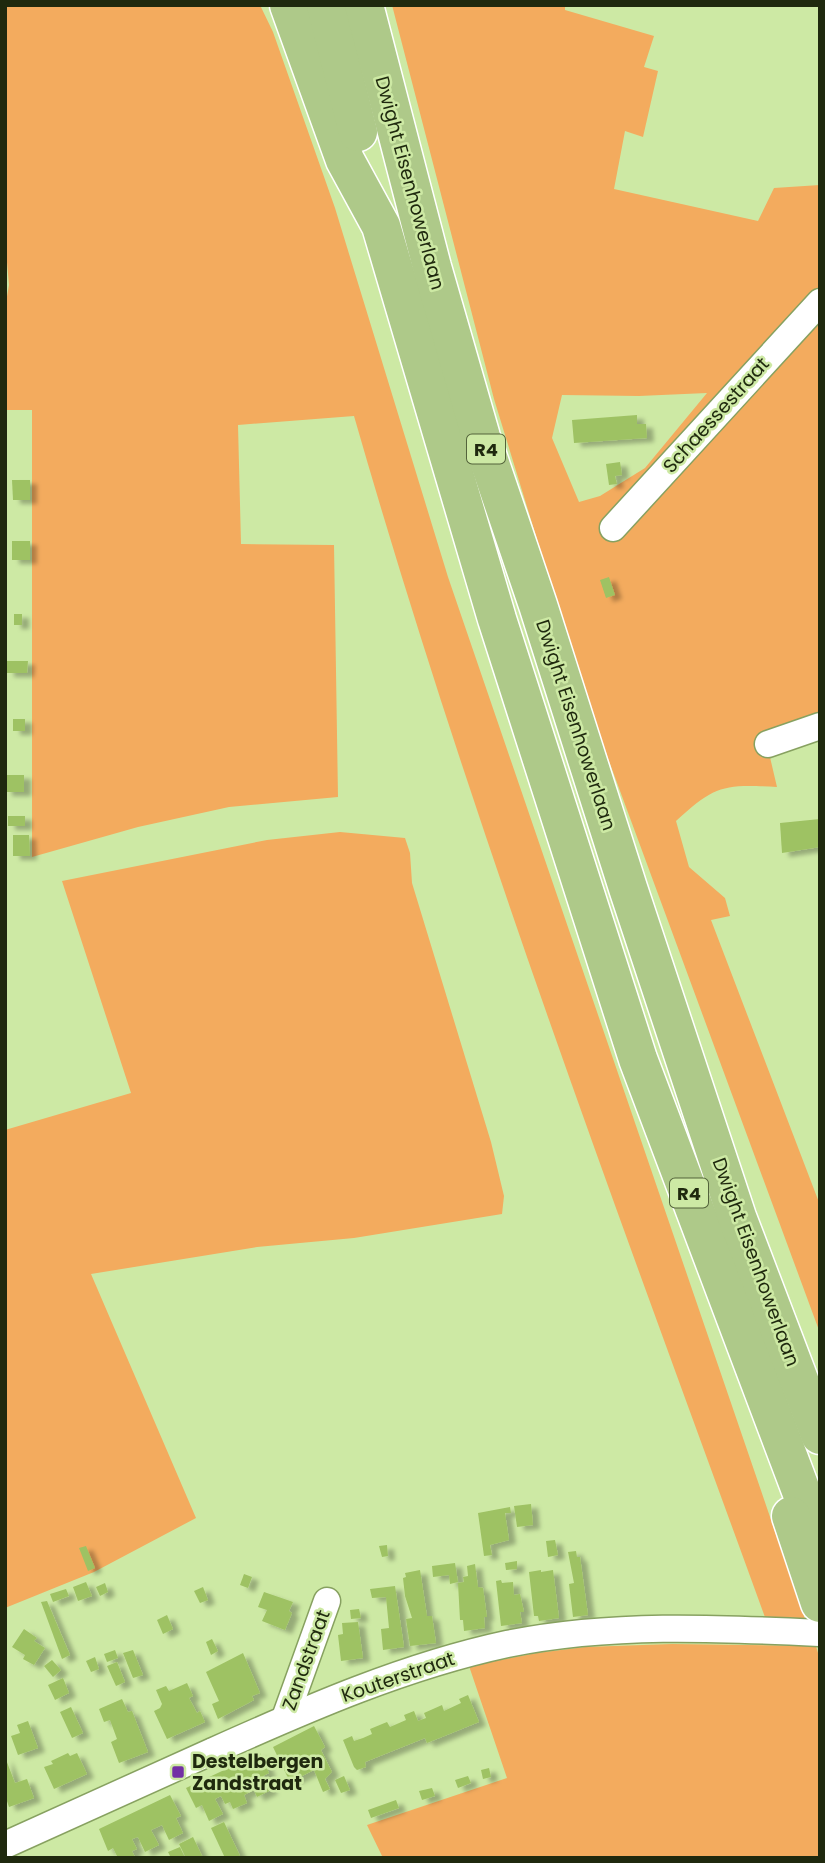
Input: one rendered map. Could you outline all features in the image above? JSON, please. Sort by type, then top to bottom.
[{"type":"highway","points":[[289,5],[345,160],[381,226]]},
{"type":"highway","name":"Dwight Eisenhowerlaan","points":[[326,5],[381,226],[493,606],[638,1059],[820,1541]]},
{"type":"highway","name":"Dwight Eisenhowerlaan","points":[[364,5],[432,267],[481,437],[737,1217],[820,1435]]},
{"type":"highway","points":[[771,1409],[771,1454],[819,1611]]},
{"type":"street","name":"Schaessestraat","points":[[613,527],[820,302]]},
{"type":"street","points":[[768,744],[820,726]]},
{"type":"street","name":"Zandstraat","points":[[285,1718],[327,1601]]},
{"type":"street","name":"Kouterstraat","points":[[5,1845],[285,1718],[365,1686],[454,1657],[510,1644],[819,1611]]},
{"type":"shaded area","points":[[5,5],[260,5],[273,32],[335,208],[448,577],[805,1619],[766,1620],[603,1171],[498,871],[399,569],[354,416],[238,425],[241,544],[334,545],[338,797],[229,807],[138,827],[32,857],[32,410],[5,410],[5,308],[9,285],[5,239]]},
{"type":"shaded area","points":[[392,5],[565,5],[565,10],[654,36],[644,67],[658,71],[643,137],[625,131],[614,189],[758,221],[774,188],[820,185],[820,289],[814,296],[820,302],[820,718],[765,736],[777,787],[744,786],[721,789],[701,800],[676,821],[689,867],[725,898],[730,916],[711,920],[820,1205],[820,1333],[585,696],[494,399]],"holes":[[[707,393],[645,468],[600,496],[579,502],[552,438],[562,395]]]},
{"type":"shaded area","points":[[340,832],[405,838],[410,853],[412,883],[491,1142],[504,1196],[502,1214],[354,1238],[257,1247],[91,1274],[196,1518],[94,1572],[5,1608],[5,1130],[131,1093],[62,881],[267,840]]},
{"type":"shaded area","points":[[672,1644],[816,1646],[820,1660],[820,1858],[383,1858],[367,1825],[507,1778],[469,1666],[585,1647]]},
{"type":"building","points":[[637,415],[637,424],[646,424],[647,438],[574,443],[572,420]]},
{"type":"building","points":[[620,462],[622,475],[615,476],[617,484],[609,485],[606,464]]},
{"type":"building","points":[[12,480],[30,480],[30,500],[13,500]]},
{"type":"building","points":[[12,541],[30,541],[30,560],[12,560]]},
{"type":"building","points":[[609,577],[615,595],[606,598],[600,580]]},
{"type":"building","points":[[14,614],[22,614],[22,625],[14,625]]},
{"type":"building","points":[[7,661],[28,661],[27,673],[7,673]]},
{"type":"building","points":[[13,719],[25,719],[25,731],[13,731]]},
{"type":"building","points":[[5,775],[24,775],[24,792],[5,792]]},
{"type":"building","points":[[8,816],[25,816],[25,826],[8,826]]},
{"type":"building","points":[[820,819],[820,847],[782,853],[780,823]]},
{"type":"building","points":[[13,835],[29,835],[30,856],[13,856]]},
{"type":"building","points":[[531,1504],[533,1525],[517,1527],[514,1506]]},
{"type":"building","points":[[510,1507],[511,1513],[505,1513],[509,1540],[490,1545],[492,1555],[484,1556],[478,1513]]},
{"type":"building","points":[[555,1540],[558,1555],[548,1557],[546,1541]]},
{"type":"building","points":[[387,1545],[388,1556],[382,1557],[379,1546]]},
{"type":"building","points":[[86,1546],[95,1568],[88,1571],[79,1548]]},
{"type":"building","points":[[576,1551],[577,1557],[580,1557],[588,1615],[573,1617],[569,1584],[574,1583],[568,1552]]},
{"type":"building","points":[[517,1561],[517,1569],[506,1570],[505,1563]]},
{"type":"building","points":[[455,1563],[458,1582],[450,1584],[449,1575],[433,1577],[432,1566]]},
{"type":"building","points":[[475,1564],[478,1587],[483,1588],[487,1617],[484,1617],[485,1628],[464,1631],[463,1620],[460,1620],[458,1583],[464,1582],[463,1577],[468,1576],[467,1566]]},
{"type":"building","points":[[420,1570],[427,1616],[432,1616],[436,1643],[410,1646],[406,1619],[412,1618],[403,1578],[406,1577],[405,1573]]},
{"type":"building","points":[[553,1570],[559,1618],[539,1621],[538,1616],[534,1616],[529,1572]]},
{"type":"building","points":[[244,1574],[252,1577],[248,1588],[240,1585]]},
{"type":"building","points":[[501,1580],[502,1583],[513,1582],[514,1595],[520,1594],[524,1612],[520,1612],[522,1623],[501,1626],[496,1581]]},
{"type":"building","points":[[86,1582],[92,1596],[78,1601],[73,1587]]},
{"type":"building","points":[[105,1583],[108,1592],[100,1596],[96,1587]]},
{"type":"building","points":[[395,1586],[404,1647],[383,1650],[381,1629],[389,1628],[386,1597],[372,1598],[370,1589]]},
{"type":"building","points":[[203,1587],[208,1600],[200,1603],[194,1591]]},
{"type":"building","points":[[66,1589],[69,1596],[53,1602],[50,1594]]},
{"type":"building","points":[[264,1592],[293,1602],[285,1630],[262,1621],[267,1610],[258,1607]]},
{"type":"building","points":[[47,1601],[70,1655],[62,1659],[41,1602]]},
{"type":"building","points":[[359,1609],[361,1618],[351,1619],[350,1610]]},
{"type":"building","points":[[167,1615],[173,1629],[163,1634],[157,1620]]},
{"type":"building","points":[[358,1622],[363,1658],[341,1661],[338,1635],[343,1634],[342,1623]]},
{"type":"building","points":[[24,1629],[37,1638],[34,1641],[45,1648],[34,1665],[23,1659],[25,1655],[12,1647]]},
{"type":"building","points":[[212,1639],[218,1651],[211,1655],[206,1642]]},
{"type":"building","points":[[115,1650],[118,1658],[107,1662],[104,1654]]},
{"type":"building","points":[[133,1650],[143,1675],[133,1678],[123,1653]]},
{"type":"building","points":[[243,1653],[260,1693],[252,1696],[254,1700],[218,1719],[212,1704],[219,1701],[206,1672]]},
{"type":"building","points":[[95,1657],[99,1669],[91,1672],[86,1661]]},
{"type":"building","points":[[52,1660],[61,1670],[53,1677],[44,1666]]},
{"type":"building","points":[[117,1662],[125,1682],[116,1686],[107,1666]]},
{"type":"building","points":[[63,1678],[69,1693],[55,1700],[48,1685]]},
{"type":"building","points":[[187,1683],[193,1696],[189,1698],[205,1722],[167,1739],[154,1711],[162,1704],[156,1690],[166,1686],[169,1691]]},
{"type":"building","points":[[468,1695],[479,1722],[427,1743],[425,1738],[365,1762],[366,1767],[357,1770],[354,1767],[343,1740],[352,1736],[354,1741],[363,1738],[372,1734],[370,1729],[387,1722],[390,1727],[406,1720],[404,1715],[414,1711],[418,1721],[426,1718],[424,1713],[442,1705],[444,1711],[461,1703],[459,1699]]},
{"type":"building","points":[[122,1699],[128,1712],[132,1711],[148,1752],[119,1763],[111,1742],[117,1739],[110,1720],[104,1722],[99,1709]]},
{"type":"building","points":[[71,1707],[83,1733],[72,1738],[60,1712]]},
{"type":"building","points":[[28,1721],[38,1748],[18,1755],[11,1736],[20,1733],[17,1725]]},
{"type":"building","points":[[314,1726],[325,1747],[321,1750],[332,1772],[325,1779],[330,1789],[323,1792],[314,1770],[290,1782],[273,1747]]},
{"type":"building","points":[[68,1753],[70,1756],[77,1753],[87,1774],[54,1789],[44,1767]]},
{"type":"building","points":[[260,1753],[269,1773],[263,1776],[271,1790],[257,1797],[254,1790],[244,1795],[247,1803],[233,1809],[230,1802],[225,1804],[221,1796],[215,1799],[223,1814],[209,1821],[202,1805],[196,1808],[186,1788]]},
{"type":"building","points":[[5,1757],[15,1783],[27,1779],[34,1798],[9,1807],[5,1795]]},
{"type":"building","points":[[489,1768],[491,1777],[483,1779],[481,1770]]},
{"type":"building","points":[[344,1776],[350,1790],[341,1793],[335,1780]]},
{"type":"building","points":[[468,1776],[471,1783],[458,1788],[455,1780]]},
{"type":"building","points":[[432,1788],[435,1796],[422,1800],[419,1791]]},
{"type":"building","points":[[170,1795],[181,1816],[176,1818],[183,1833],[169,1840],[162,1825],[151,1830],[159,1845],[145,1852],[138,1837],[132,1839],[137,1849],[132,1851],[135,1857],[118,1858],[113,1848],[108,1851],[99,1829]]},
{"type":"building","points":[[396,1800],[399,1808],[371,1818],[368,1810]]},
{"type":"building","points":[[224,1822],[241,1858],[225,1858],[211,1828]]},
{"type":"building","points":[[193,1837],[203,1858],[186,1858],[179,1844]]},
{"type":"building","points":[[180,1847],[185,1858],[171,1858],[168,1852]]},
{"type":"place","name":"Destelbergen Zandstraat","points":[[178,1772]]}]
